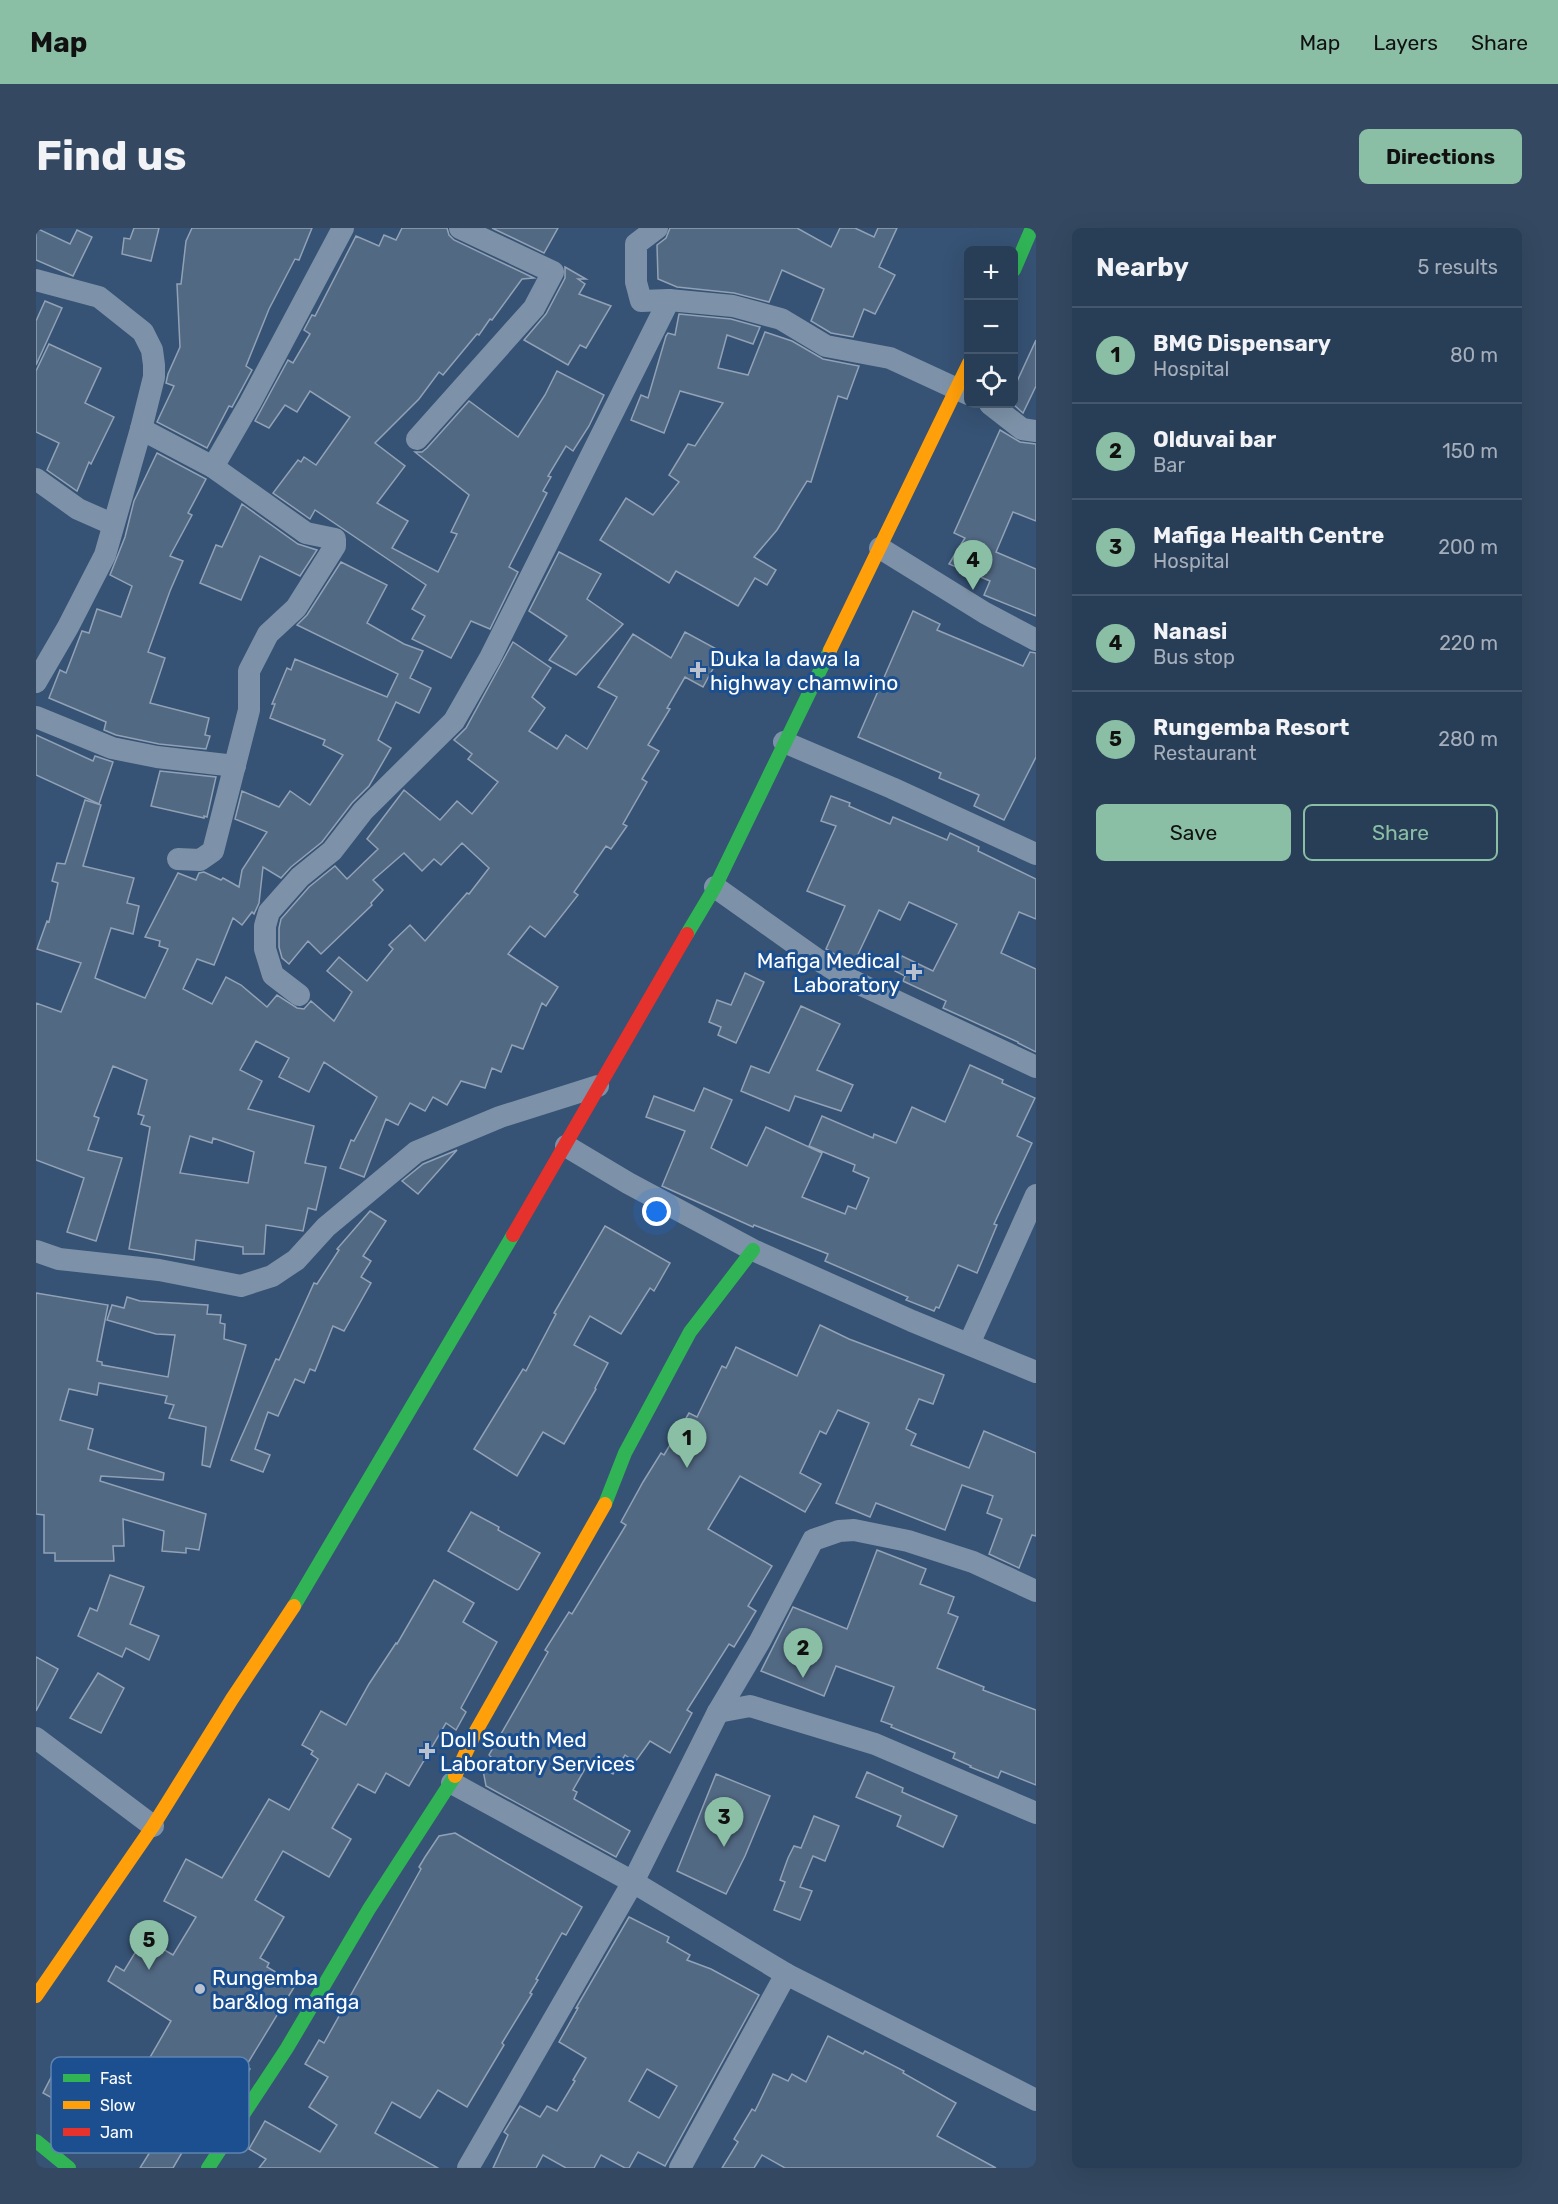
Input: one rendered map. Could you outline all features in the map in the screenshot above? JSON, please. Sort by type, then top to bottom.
[{"type":"main road","points":[[1018,261],[1032,228]]},
{"type":"main road","points":[[36,1996],[153,1826],[298,1600],[372,1471],[566,1146],[598,1086],[715,887],[880,548],[962,392]]},
{"type":"main road","points":[[249,2106],[287,2048],[369,1909],[452,1783],[476,1731],[608,1499],[625,1453],[690,1332],[753,1250]]},
{"type":"main road","points":[[36,2141],[69,2168]]},
{"type":"main road","points":[[208,2168],[218,2153]]},
{"type":"street","points":[[213,467],[250,403],[343,228]]},
{"type":"street","points":[[417,439],[534,308],[554,272],[459,228]]},
{"type":"street","points":[[657,228],[636,244],[636,282],[641,301],[669,300],[734,306],[781,319],[826,346],[890,358],[962,392]]},
{"type":"street","points":[[36,280],[99,297],[143,332],[152,350],[154,376],[105,555],[68,627],[36,682]]},
{"type":"street","points":[[299,995],[273,975],[264,949],[264,926],[269,912],[300,877],[332,851],[363,811],[454,721],[490,658],[669,300]]},
{"type":"street","points":[[995,408],[1022,429],[1036,431]]},
{"type":"street","points":[[141,429],[213,467],[306,533],[335,539],[332,552],[296,608],[268,634],[249,671],[249,710],[213,851],[200,860],[178,859]]},
{"type":"street","points":[[36,479],[78,509],[112,524]]},
{"type":"street","points":[[880,548],[985,613],[1036,640]]},
{"type":"street","points":[[36,717],[112,748],[157,757],[235,766]]},
{"type":"street","points":[[784,742],[892,788],[1036,854]]},
{"type":"street","points":[[715,887],[815,958],[849,979],[1036,1067]]},
{"type":"street","points":[[36,1251],[59,1259],[159,1270],[241,1286],[272,1276],[296,1260],[326,1227],[416,1152],[500,1117],[598,1086]]},
{"type":"street","points":[[566,1146],[628,1183],[753,1250],[1036,1372]]},
{"type":"street","points":[[969,1344],[1036,1196]]},
{"type":"street","points":[[468,2168],[633,1882],[718,1712],[760,1641],[813,1540],[838,1531],[854,1530],[908,1541],[973,1562],[1036,1591]]},
{"type":"street","points":[[718,1712],[750,1706],[875,1744],[1036,1813]]},
{"type":"street","points":[[36,1738],[153,1826]]},
{"type":"street","points":[[452,1783],[633,1882],[786,1974],[1036,2100]]},
{"type":"street","points":[[680,2168],[786,1974]]},
{"type":"building","points":[[36,228],[70,244],[77,230],[92,237],[73,276],[36,260]]},
{"type":"building","points":[[134,228],[159,228],[151,261],[122,254],[124,238],[130,239]]},
{"type":"building","points":[[192,228],[312,228],[299,260],[295,259],[269,309],[246,366],[252,370],[232,407],[229,406],[207,448],[157,422],[174,386],[166,383],[180,347],[177,284],[181,284],[186,241]]},
{"type":"building","points":[[402,228],[447,228],[454,240],[534,278],[522,279],[479,335],[477,334],[443,375],[439,372],[419,399],[375,443],[405,466],[377,503],[408,521],[392,548],[438,572],[457,534],[451,532],[469,495],[415,452],[422,452],[427,448],[469,401],[518,437],[545,395],[557,371],[604,395],[589,426],[573,451],[566,446],[548,476],[551,477],[543,491],[547,493],[509,567],[518,572],[490,629],[471,621],[451,658],[412,639],[425,616],[412,609],[426,585],[315,510],[310,519],[273,493],[298,460],[301,462],[304,457],[316,465],[350,417],[310,391],[297,412],[285,405],[269,428],[255,421],[288,360],[293,363],[310,334],[304,330],[312,315],[315,316],[356,236],[379,246],[384,235],[396,240]]},
{"type":"building","points":[[492,228],[558,228],[544,253]]},
{"type":"building","points":[[670,228],[797,228],[831,247],[840,228],[855,228],[874,237],[878,228],[897,228],[879,267],[895,275],[875,314],[864,309],[853,337],[831,333],[811,321],[824,289],[782,270],[769,302],[734,293],[677,287],[658,279],[657,245],[666,238]]},
{"type":"building","points":[[565,267],[586,279],[578,279],[585,284],[579,294],[611,306],[586,348],[580,345],[568,365],[524,340],[546,314],[565,278]]},
{"type":"building","points":[[45,301],[62,308],[36,365],[36,321]]},
{"type":"building","points":[[679,314],[731,319],[760,327],[753,344],[727,335],[718,368],[748,375],[765,332],[792,341],[823,359],[859,366],[847,399],[838,396],[811,482],[807,481],[777,530],[754,557],[776,570],[767,585],[755,578],[738,606],[676,571],[669,583],[600,540],[626,498],[653,515],[679,482],[669,475],[688,444],[695,446],[723,403],[680,391],[664,433],[631,420],[641,395],[648,398],[666,336],[668,333],[675,335]]},
{"type":"building","points":[[1036,340],[1036,386],[1023,413],[1017,408],[1018,379]]},
{"type":"building","points":[[49,344],[101,368],[85,403],[114,417],[91,464],[89,462],[77,491],[47,470],[59,443],[36,432],[36,371]]},
{"type":"building","points":[[1000,430],[1020,442],[1036,444],[1036,521],[1013,512],[996,552],[1036,569],[1036,616],[984,595],[990,581],[949,564],[965,538],[954,533]]},
{"type":"building","points":[[157,453],[206,479],[188,513],[192,515],[170,556],[183,561],[148,652],[165,658],[150,703],[209,718],[205,735],[210,736],[206,749],[159,744],[116,735],[104,730],[106,722],[49,698],[60,670],[66,673],[82,631],[89,633],[97,609],[121,617],[132,586],[110,575],[125,537],[134,501]]},
{"type":"building","points":[[242,504],[298,544],[317,550],[300,576],[260,556],[241,600],[200,583],[216,545],[222,547]]},
{"type":"building","points":[[559,552],[601,574],[587,599],[623,624],[576,675],[549,660],[567,636],[529,611]]},
{"type":"building","points":[[341,562],[387,585],[367,623],[404,644],[423,651],[410,678],[431,688],[419,713],[396,702],[378,740],[391,748],[369,786],[352,803],[322,842],[281,878],[263,867],[259,903],[254,914],[252,912],[242,925],[233,918],[214,965],[197,959],[183,989],[212,1004],[226,977],[241,985],[267,1007],[277,995],[297,1008],[304,1009],[311,1001],[334,1021],[352,992],[327,971],[339,957],[367,981],[393,949],[389,945],[410,925],[425,941],[467,893],[469,894],[489,868],[462,843],[441,865],[434,859],[422,871],[404,853],[373,880],[383,890],[371,903],[372,905],[321,954],[308,941],[289,964],[282,958],[279,947],[281,919],[309,887],[335,866],[347,879],[378,849],[367,839],[404,790],[440,820],[457,801],[472,814],[498,782],[468,759],[472,754],[454,740],[466,728],[513,642],[551,668],[532,697],[545,708],[529,731],[557,749],[566,735],[587,749],[617,697],[598,687],[633,634],[671,658],[685,632],[722,652],[703,687],[685,677],[667,708],[670,709],[648,745],[659,751],[642,779],[647,782],[623,824],[627,826],[611,849],[606,846],[574,892],[578,895],[545,937],[530,926],[508,954],[558,987],[546,1006],[542,1003],[523,1049],[512,1045],[501,1072],[492,1068],[485,1088],[461,1081],[447,1105],[433,1097],[425,1111],[410,1103],[398,1125],[386,1119],[364,1177],[340,1168],[351,1140],[354,1141],[377,1097],[324,1062],[309,1092],[279,1077],[289,1058],[256,1041],[240,1070],[262,1081],[248,1109],[314,1126],[305,1163],[326,1167],[316,1210],[308,1208],[303,1231],[266,1225],[264,1254],[243,1254],[243,1247],[196,1240],[194,1260],[129,1249],[150,1127],[141,1124],[144,1116],[138,1114],[147,1080],[113,1066],[94,1116],[99,1118],[88,1150],[122,1158],[96,1241],[67,1232],[84,1178],[36,1160],[36,1003],[61,1012],[81,963],[37,949],[47,921],[49,922],[58,883],[52,881],[57,863],[65,864],[85,800],[101,805],[83,866],[134,878],[127,903],[139,906],[133,934],[111,928],[95,978],[145,998],[168,949],[159,946],[160,941],[145,937],[178,873],[196,880],[199,873],[204,872],[221,880],[223,878],[239,887],[242,870],[267,832],[235,819],[242,791],[279,807],[290,791],[310,805],[343,755],[323,745],[325,740],[270,718],[275,704],[272,704],[287,668],[291,670],[295,659],[387,697],[398,674],[297,625],[307,615]],"holes":[[[190,1136],[212,1143],[213,1138],[254,1152],[248,1183],[180,1173]]]},
{"type":"building","points":[[913,611],[940,624],[937,630],[1023,666],[1030,652],[1036,653],[1036,757],[1004,820],[974,806],[979,795],[939,778],[941,773],[858,737]]},
{"type":"building","points":[[36,735],[93,761],[95,756],[113,762],[99,804],[36,775]]},
{"type":"building","points":[[160,771],[216,777],[207,817],[151,806]]},
{"type":"building","points":[[831,796],[850,803],[849,806],[890,824],[893,817],[947,840],[950,833],[979,847],[978,851],[1036,879],[1036,919],[1019,912],[1001,953],[1036,969],[1036,1052],[943,1008],[946,1001],[903,981],[905,976],[895,971],[902,956],[933,971],[957,924],[909,902],[900,920],[879,910],[853,965],[826,949],[845,906],[807,891],[836,826],[821,821]]},
{"type":"building","points":[[745,973],[764,982],[736,1043],[718,1035],[721,1027],[709,1022],[717,1000],[731,1005]]},
{"type":"building","points":[[801,1006],[840,1024],[817,1070],[853,1085],[841,1111],[795,1096],[789,1111],[741,1091],[751,1066],[769,1073]]},
{"type":"building","points":[[970,1065],[1035,1098],[1017,1136],[1032,1143],[994,1224],[997,1225],[977,1273],[958,1265],[939,1308],[936,1307],[934,1311],[906,1300],[908,1297],[825,1261],[828,1254],[754,1225],[753,1227],[662,1186],[685,1131],[646,1117],[654,1096],[694,1111],[704,1088],[732,1100],[711,1148],[747,1166],[766,1127],[822,1153],[802,1197],[845,1214],[848,1206],[856,1209],[869,1178],[853,1171],[855,1165],[809,1146],[822,1116],[873,1138],[874,1134],[896,1143],[912,1107],[945,1122]]},
{"type":"building","points":[[457,1150],[418,1194],[402,1181],[423,1164]]},
{"type":"building","points":[[370,1211],[386,1221],[363,1256],[371,1261],[361,1277],[371,1283],[344,1331],[333,1326],[315,1371],[310,1369],[304,1383],[295,1379],[278,1416],[268,1412],[255,1449],[270,1455],[263,1472],[231,1460],[276,1359],[279,1360],[314,1283],[317,1284],[339,1250],[337,1249]]},
{"type":"building","points":[[605,1226],[670,1263],[654,1291],[650,1288],[621,1334],[590,1316],[574,1345],[608,1363],[596,1389],[564,1444],[543,1432],[517,1476],[474,1449],[523,1369],[526,1371],[556,1314],[554,1313]]},
{"type":"building","points":[[36,1293],[108,1305],[97,1361],[102,1362],[102,1365],[168,1377],[175,1335],[156,1334],[107,1320],[112,1305],[124,1308],[127,1297],[140,1301],[208,1305],[207,1314],[221,1315],[220,1323],[225,1324],[224,1339],[246,1345],[210,1467],[202,1465],[206,1427],[169,1418],[174,1405],[165,1403],[167,1396],[99,1383],[97,1395],[69,1389],[60,1420],[93,1429],[88,1449],[164,1473],[163,1480],[101,1476],[100,1481],[206,1514],[199,1550],[186,1548],[186,1553],[162,1551],[164,1531],[123,1519],[124,1546],[113,1546],[114,1561],[55,1561],[55,1553],[44,1553],[44,1515],[36,1514]]},
{"type":"building","points":[[820,1325],[849,1339],[944,1375],[933,1404],[919,1399],[906,1429],[916,1434],[911,1445],[969,1468],[984,1431],[1036,1453],[1036,1536],[1032,1535],[1019,1568],[989,1554],[1002,1519],[987,1513],[993,1496],[962,1485],[945,1530],[876,1503],[870,1517],[836,1503],[869,1423],[838,1410],[826,1434],[820,1431],[800,1473],[821,1484],[805,1512],[740,1476],[708,1529],[772,1566],[748,1606],[756,1611],[734,1647],[729,1644],[687,1710],[692,1713],[670,1753],[650,1741],[635,1762],[625,1755],[613,1774],[590,1760],[573,1790],[577,1792],[574,1799],[630,1831],[616,1857],[486,1786],[483,1770],[491,1757],[489,1755],[548,1652],[545,1650],[569,1612],[572,1614],[626,1525],[621,1522],[643,1482],[661,1453],[664,1455],[689,1413],[697,1417],[722,1366],[726,1368],[736,1347],[797,1376]]},
{"type":"building","points":[[471,1512],[540,1553],[519,1589],[517,1590],[448,1551]]},
{"type":"building","points":[[877,1550],[926,1569],[920,1584],[954,1597],[948,1613],[958,1617],[937,1668],[984,1687],[983,1690],[1036,1710],[1036,1785],[1001,1771],[998,1778],[970,1767],[953,1758],[955,1753],[881,1721],[894,1687],[836,1666],[824,1696],[761,1671],[793,1607],[847,1629]]},
{"type":"building","points":[[110,1575],[144,1587],[130,1624],[159,1636],[149,1660],[126,1648],[122,1657],[78,1636],[90,1608],[97,1611]]},
{"type":"building","points":[[434,1580],[474,1603],[463,1622],[497,1642],[461,1708],[466,1712],[456,1730],[446,1723],[409,1786],[386,1773],[375,1793],[358,1784],[332,1828],[351,1839],[329,1877],[283,1851],[255,1900],[284,1917],[260,1958],[269,1963],[267,1967],[296,1984],[249,2061],[249,2057],[150,2057],[171,2021],[108,1981],[116,1966],[124,1971],[144,1938],[173,1955],[196,1917],[164,1901],[186,1859],[222,1878],[269,1799],[289,1810],[318,1759],[311,1754],[313,1751],[302,1745],[321,1711],[346,1725],[369,1684],[397,1644]]},
{"type":"building","points":[[36,1657],[58,1669],[36,1711]]},
{"type":"building","points":[[98,1673],[124,1688],[101,1733],[70,1718]]},
{"type":"building","points":[[867,1772],[903,1788],[902,1792],[957,1816],[943,1847],[897,1826],[901,1816],[856,1797]]},
{"type":"building","points":[[716,1774],[770,1796],[726,1894],[677,1871]]},
{"type":"building","points":[[814,1816],[839,1826],[825,1861],[813,1856],[800,1887],[812,1891],[800,1920],[774,1910],[785,1882],[780,1880],[788,1858],[794,1846],[801,1848]]},
{"type":"building","points":[[455,1833],[582,1907],[566,1935],[562,1933],[536,1979],[538,1980],[530,1993],[532,1994],[467,2107],[438,2090],[420,2118],[392,2102],[375,2133],[438,2168],[259,2168],[266,2159],[249,2149],[265,2121],[320,2152],[337,2125],[309,2107],[328,2077],[305,2064],[319,2040],[324,2043],[421,1869],[419,1867],[425,1857],[439,1836]]},
{"type":"building","points":[[629,1917],[669,1937],[667,1942],[690,1955],[687,1960],[711,1969],[759,1995],[665,2166],[638,2152],[629,2168],[601,2155],[594,2168],[566,2168],[543,2155],[536,2168],[493,2168],[508,2135],[504,2132],[520,2106],[540,2117],[547,2106],[557,2111],[575,2081],[573,2080],[586,2058],[559,2042],[578,2008],[576,2008]],"holes":[[[647,2069],[677,2086],[659,2118],[629,2101]]]},
{"type":"building","points":[[828,2036],[863,2054],[865,2051],[904,2071],[903,2073],[956,2103],[937,2136],[996,2168],[785,2168],[762,2155],[754,2168],[722,2168],[738,2142],[734,2139],[752,2109],[755,2111],[773,2074],[788,2081],[792,2074],[806,2082]]},
{"type":"building","points":[[51,2078],[51,2097],[43,2093]]},
{"type":"building","points":[[149,2153],[182,2153],[173,2168],[140,2168]]},
{"type":"traffic: fast","points":[[1018,261],[1032,228]]},
{"type":"traffic: fast","points":[[687,934],[715,887],[830,650]]},
{"type":"traffic: fast","points":[[294,1606],[513,1235]]},
{"type":"traffic: fast","points":[[605,1504],[625,1453],[690,1332],[753,1250]]},
{"type":"traffic: fast","points":[[249,2106],[287,2048],[369,1909],[455,1776]]},
{"type":"traffic: fast","points":[[36,2141],[69,2168]]},
{"type":"traffic: fast","points":[[208,2168],[218,2153]]},
{"type":"traffic: slow","points":[[830,650],[964,373]]},
{"type":"traffic: slow","points":[[455,1776],[476,1731],[605,1504]]},
{"type":"traffic: slow","points":[[36,1996],[153,1826],[232,1699],[294,1606]]},
{"type":"traffic: jam","points":[[513,1235],[687,934]]},
{"type":"place","name":"Nanasi","points":[[973,590]]},
{"type":"place","name":"Duka la dawa la highway chamwino","points":[[698,670]]},
{"type":"place","name":"Mafiga Medical Laboratory","points":[[914,972]]},
{"type":"place","name":"BMG Dispensary","points":[[687,1468]]},
{"type":"place","name":"Olduvai bar","points":[[803,1678]]},
{"type":"place","name":"Doll South Med Laboratory Services","points":[[427,1751]]},
{"type":"place","name":"Mafiga Health Centre","points":[[724,1847]]},
{"type":"place","name":"Rungemba Resort","points":[[149,1970]]},
{"type":"place","name":"Rungemba bar&log mafiga","points":[[200,1989]]}]
